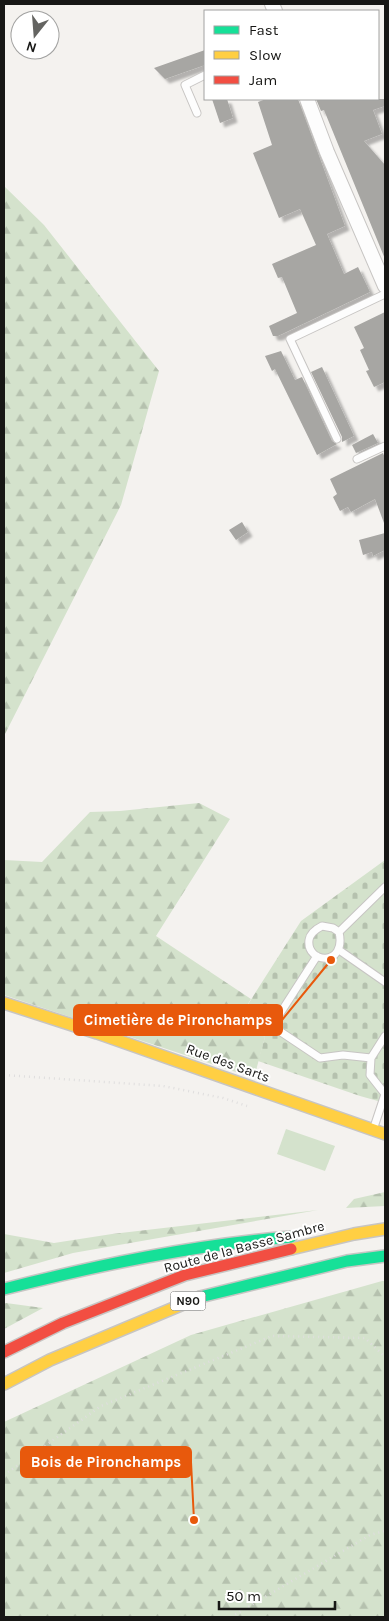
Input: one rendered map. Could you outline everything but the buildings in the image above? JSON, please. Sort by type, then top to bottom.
[{"type":"main road","name":"Rue des Sarts","points":[[4,1003],[97,1033],[385,1134]]},
{"type":"main road","name":"Route de la Basse Sambre","points":[[4,1352],[63,1323],[185,1275],[354,1234],[385,1229]]},
{"type":"main road","points":[[4,1289],[61,1274],[252,1240],[354,1234]]},
{"type":"main road","name":"N90","points":[[4,1384],[50,1360],[198,1297],[347,1261],[385,1256]]},
{"type":"main road","points":[[4,1394],[50,1360]]},
{"type":"street","points":[[307,100],[327,152],[385,286]]},
{"type":"lane","points":[[196,113],[185,85],[204,76]]},
{"type":"lane","points":[[337,439],[290,339],[385,294]]},
{"type":"lane","points":[[357,459],[385,446]]},
{"type":"lane","points":[[339,932],[385,887]]},
{"type":"lane","points":[[322,926],[328,926],[339,932],[341,945],[339,950],[331,957],[322,958],[317,956],[310,948],[309,942],[313,932],[322,926]]},
{"type":"lane","points":[[339,950],[385,982]]},
{"type":"lane","points":[[317,956],[272,1026],[320,1058],[343,1055],[371,1058]]},
{"type":"lane","points":[[373,1130],[385,1094],[370,1075],[371,1058],[385,1036]]},
{"type":"path","points":[[4,1075],[164,1086],[223,1098],[251,1107]]},
{"type":"path","points":[[4,1475],[101,1406],[272,1336],[365,1338],[385,1357]]},
{"type":"path","points":[[231,1617],[370,1535],[385,1532]]},
{"type":"green space","points":[[4,186],[44,225],[159,371],[121,505],[4,736]]},
{"type":"green space","points":[[199,803],[230,819],[156,936],[251,999],[238,1020],[265,1037],[254,1078],[4,995],[4,860],[42,862],[90,812]]},
{"type":"green space","points":[[385,860],[385,1103],[258,1061],[265,1037],[238,1020],[301,921]]},
{"type":"green space","points":[[286,1129],[335,1146],[325,1171],[277,1154]]},
{"type":"green space","points":[[385,1192],[385,1206],[346,1208],[354,1199]]},
{"type":"green space","points":[[318,1210],[73,1253],[4,1273],[4,1234],[54,1243],[112,1234]]},
{"type":"green space","points":[[385,1281],[385,1617],[4,1617],[4,1422],[191,1335]]},
{"type":"green space","points":[[4,1304],[43,1308],[4,1329]]},
{"type":"traffic: fast","points":[[4,1289],[146,1257],[218,1245],[291,1237]]},
{"type":"traffic: fast","points":[[200,1297],[347,1261],[385,1256]]},
{"type":"traffic: slow","points":[[4,1003],[97,1033],[385,1134]]},
{"type":"traffic: slow","points":[[291,1249],[354,1234],[385,1229]]},
{"type":"traffic: slow","points":[[4,1384],[50,1360],[200,1297]]},
{"type":"traffic: jam","points":[[4,1352],[63,1323],[185,1275],[291,1249]]},
{"type":"place","name":"Cimetière de Pironchamps","points":[[331,960]]},
{"type":"place","name":"Bois de Pironchamps","points":[[194,1520]]}]
